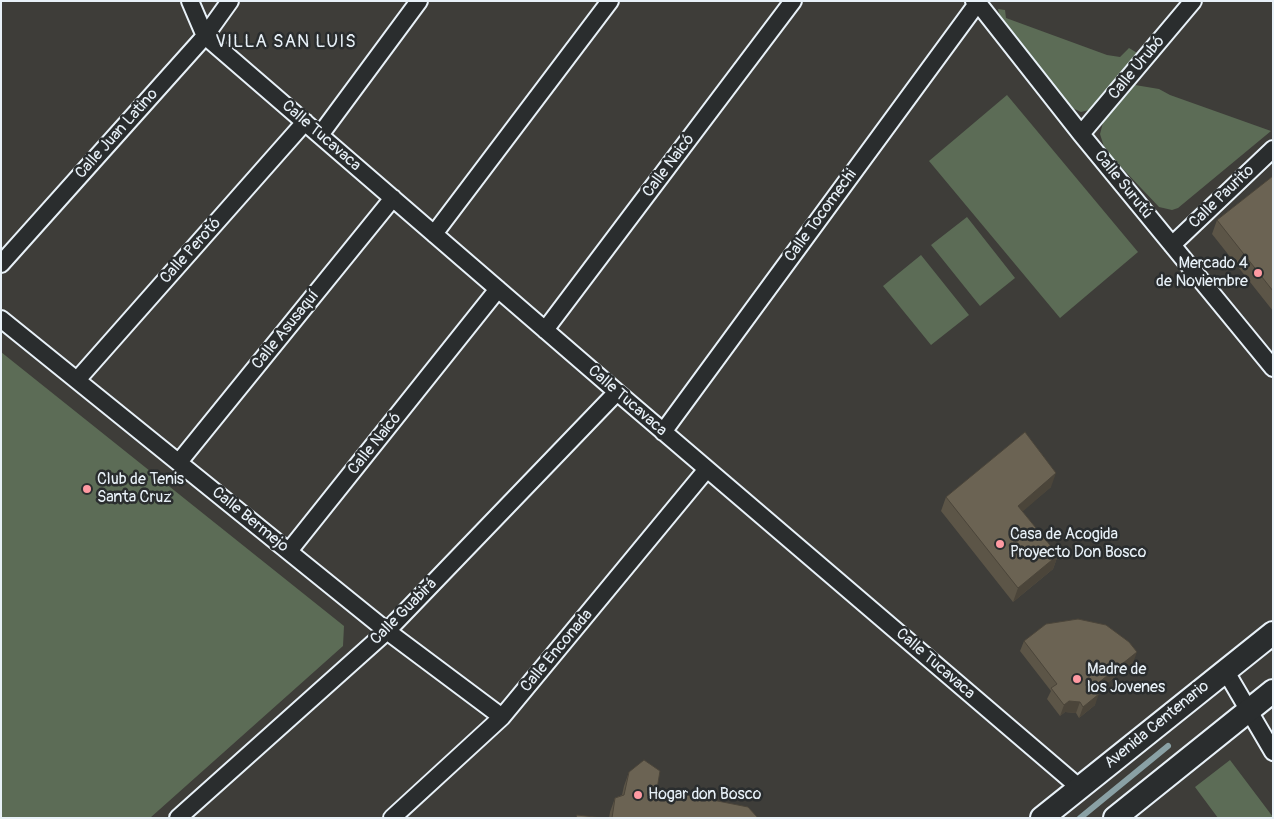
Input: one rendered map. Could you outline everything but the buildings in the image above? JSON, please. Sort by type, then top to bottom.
[{"type":"street","name":"Calle Tucavaca","points":[[190,1],[205,36],[663,432],[1080,788]]},
{"type":"street","name":"Calle Juan Latino","points":[[1,264],[205,36],[230,1]]},
{"type":"street","points":[[320,135],[419,1]]},
{"type":"street","points":[[434,234],[610,1]]},
{"type":"street","name":"Calle Naicó","points":[[545,330],[793,1]]},
{"type":"street","name":"Calle Urubó","points":[[1081,134],[1193,1]]},
{"type":"street","name":"Calle Surutú","points":[[977,2],[1081,134],[1273,368]]},
{"type":"street","name":"Calle Tocomechi","points":[[663,432],[977,2]]},
{"type":"street","name":"Calle Perotó","points":[[77,380],[305,122]]},
{"type":"street","name":"Calle Paurito","points":[[1172,245],[1273,149]]},
{"type":"street","name":"Calle Asusaquí","points":[[178,462],[393,198]]},
{"type":"street","name":"Calle Naicó","points":[[289,551],[498,289]]},
{"type":"street","name":"Calle Bermejo","points":[[1,319],[387,631],[502,717]]},
{"type":"street","name":"Calle Guabirá","points":[[178,818],[387,631],[617,392]]},
{"type":"street","name":"Calle Enconada","points":[[392,818],[502,717],[707,469]]},
{"type":"street","name":"Avenida Centenario","points":[[1042,818],[1273,633]]},
{"type":"street","points":[[1225,670],[1273,752]]},
{"type":"street","points":[[1115,818],[1273,691]]},
{"type":"green space","points":[[998,9],[1005,10],[1006,18],[1107,55],[1120,57],[1129,48],[1139,54],[1099,101],[1089,110],[1081,112],[1066,105],[1003,31]]},
{"type":"green space","points":[[1135,85],[1159,89],[1170,95],[1271,131],[1178,208],[1172,210],[1159,207],[1105,150],[1100,134],[1104,119]]},
{"type":"green space","points":[[1007,95],[1138,252],[1060,318],[929,161]]},
{"type":"green space","points":[[967,217],[1015,278],[980,306],[931,245]]},
{"type":"green space","points":[[921,255],[969,315],[931,345],[883,286]]},
{"type":"green space","name":"Club de Tenis Santa Cruz","points":[[1,352],[344,626],[343,646],[150,818],[1,818]]},
{"type":"green space","points":[[1230,760],[1273,818],[1218,818],[1195,787]]},
{"type":"waterway","points":[[1080,818],[1168,746]]},
{"type":"place","name":"Mercado 4 de Noviembre","points":[[1258,273]]},
{"type":"place","name":"Club de Tenis Santa Cruz","points":[[87,489]]},
{"type":"place","name":"Casa de Acogida Proyecto Don Bosco","points":[[1000,544]]},
{"type":"place","name":"Madre de los Jovenes","points":[[1077,679]]},
{"type":"place","name":"Hogar don Bosco","points":[[638,795]]},
{"type":"district","name":"VILLA SAN LUIS","points":[[286,42]]}]
